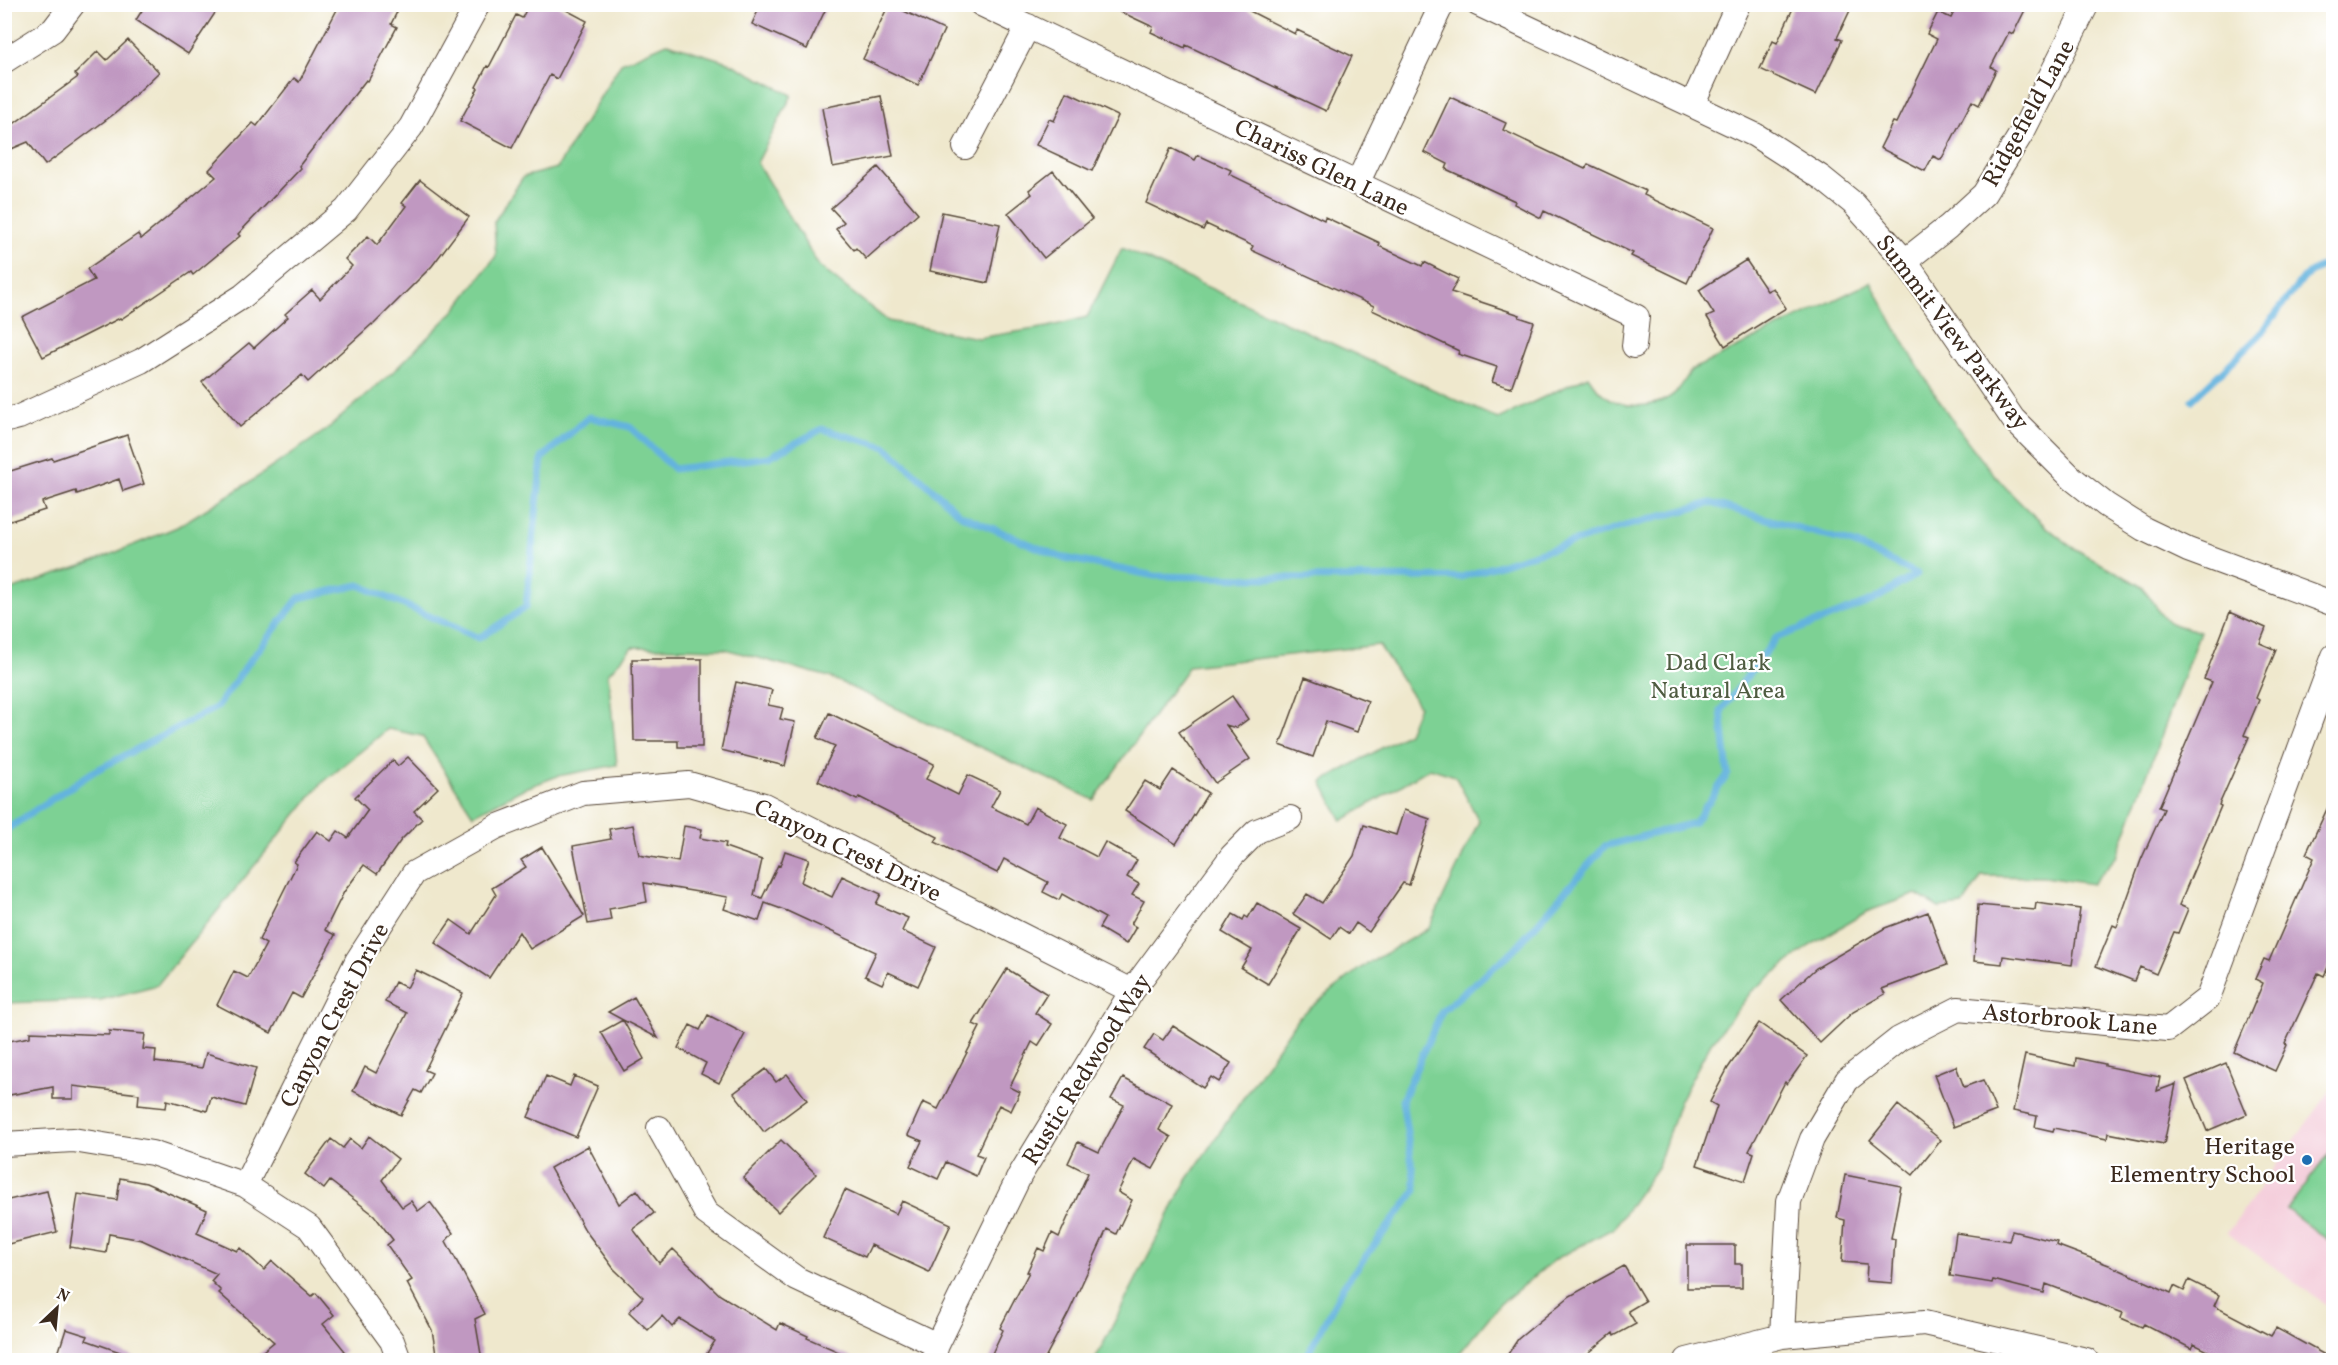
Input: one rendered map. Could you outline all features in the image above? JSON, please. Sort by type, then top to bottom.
[{"type":"street","points":[[4,61],[53,30],[73,4]]},
{"type":"street","points":[[4,421],[19,417],[141,361],[243,296],[346,210],[411,127],[478,4]]},
{"type":"street","name":"Chariss Glen Lane","points":[[981,4],[1637,317],[1634,346]]},
{"type":"street","points":[[1357,184],[1442,4]]},
{"type":"street","name":"Summit View Parkway","points":[[1478,4],[1755,135],[1822,178],[1853,203],[1905,261],[2013,419],[2073,479],[2106,505],[2144,529],[2188,550],[2334,604]]},
{"type":"street","points":[[1692,105],[1738,4]]},
{"type":"street","name":"Ridgefield Lane","points":[[1905,261],[1948,227],[1984,194],[2023,131],[2086,4]]},
{"type":"street","points":[[965,147],[1029,26]]},
{"type":"street","name":"Astorbrook Lane","points":[[1782,1336],[1789,1201],[1812,1138],[1847,1080],[1899,1039],[1958,1009],[2168,1029],[2208,998],[2334,656]]},
{"type":"street","name":"Canyon Crest Drive","points":[[245,1185],[357,961],[414,873],[496,826],[583,793],[689,784],[764,805],[1132,991]]},
{"type":"street","name":"Rustic Redwood Way","points":[[935,1353],[1020,1175],[1132,991],[1232,856],[1257,831],[1290,818]]},
{"type":"street","points":[[659,1128],[706,1213],[797,1279],[935,1353]]},
{"type":"street","points":[[4,1144],[73,1140],[152,1153],[245,1185],[309,1227],[392,1341],[399,1360]]},
{"type":"street","points":[[1687,1360],[1782,1336],[1924,1323],[2086,1360]]},
{"type":"shaded area","name":"Heritage Elementry School","points":[[2333,1087],[2333,1310],[2227,1233]]},
{"type":"green space","name":"Dad Clark Natural Area","points":[[667,43],[728,62],[792,95],[757,163],[819,266],[888,321],[978,338],[1048,327],[1087,317],[1122,248],[1498,419],[1588,376],[1601,392],[1621,403],[1641,406],[1662,401],[1678,390],[1691,370],[1871,282],[1933,391],[1957,427],[2012,494],[2042,523],[2074,548],[2142,588],[2169,622],[2200,631],[2117,856],[2092,884],[2044,877],[1982,876],[1963,905],[1939,908],[1916,894],[1866,912],[1806,948],[1751,992],[1711,1043],[1679,1102],[1658,1166],[1614,1228],[1556,1259],[1500,1304],[1454,1360],[1095,1360],[1185,1183],[1298,1018],[1359,969],[1429,928],[1479,821],[1455,776],[1430,768],[1342,821],[1322,782],[1408,733],[1419,706],[1379,645],[1189,666],[1094,800],[829,677],[725,649],[632,647],[608,674],[617,765],[558,776],[523,789],[473,815],[422,736],[388,729],[321,784],[157,985],[100,1000],[5,1003],[5,592],[90,563],[177,527],[250,482],[326,430],[395,370],[455,310],[496,256],[494,222],[523,177],[557,168],[621,63]]},
{"type":"green space","points":[[2333,1148],[2333,1244],[2287,1209]]},
{"type":"building","points":[[146,4],[221,4],[188,54],[136,20]]},
{"type":"building","points":[[340,4],[401,4],[391,24],[397,27],[368,81],[366,80],[299,166],[301,168],[238,234],[240,236],[193,275],[191,272],[121,319],[43,357],[22,317],[94,280],[87,269],[138,234],[141,239],[216,177],[209,170],[253,123],[257,126],[294,78],[299,82]]},
{"type":"building","points":[[529,4],[555,4],[587,21],[557,79],[550,75],[512,148],[460,121],[487,66],[489,67],[516,15],[522,18]]},
{"type":"building","points":[[761,4],[828,4],[807,49],[752,24]]},
{"type":"building","points":[[889,4],[944,30],[918,85],[863,59]]},
{"type":"building","points":[[1104,4],[1236,4],[1295,34],[1297,30],[1352,56],[1326,111],[1186,45],[1185,48],[1151,32],[1153,27]]},
{"type":"building","points":[[1795,4],[1853,4],[1837,38],[1842,40],[1816,95],[1760,69],[1773,41],[1777,43]]},
{"type":"building","points":[[1958,4],[2028,4],[2013,34],[2009,32],[1991,67],[1996,70],[1979,105],[1972,101],[1941,160],[1933,156],[1925,171],[1880,148],[1893,122],[1896,123],[1937,39],[1927,34],[1938,12],[1951,18]]},
{"type":"building","points":[[128,40],[159,72],[118,111],[45,165],[28,142],[4,152],[4,131],[78,77],[75,74],[98,51],[107,60]]},
{"type":"building","points":[[1067,92],[1118,116],[1092,171],[1036,145],[1049,119],[1054,121]]},
{"type":"building","points":[[881,96],[893,156],[833,167],[822,108]]},
{"type":"building","points":[[1450,97],[1506,123],[1503,130],[1585,169],[1588,164],[1646,191],[1644,195],[1713,228],[1687,283],[1631,256],[1633,253],[1544,211],[1541,218],[1514,204],[1515,201],[1446,169],[1448,164],[1424,152]]},
{"type":"building","points":[[1171,148],[1195,160],[1198,155],[1231,170],[1229,174],[1324,220],[1325,217],[1380,243],[1379,246],[1422,266],[1424,262],[1458,279],[1451,292],[1520,315],[1519,317],[1534,322],[1511,388],[1492,382],[1497,367],[1458,354],[1459,351],[1372,310],[1374,306],[1251,250],[1253,246],[1206,224],[1203,230],[1146,203]]},
{"type":"building","points":[[878,167],[918,213],[866,259],[856,248],[854,250],[836,229],[844,222],[831,208]]},
{"type":"building","points":[[1053,171],[1092,219],[1044,258],[1008,213],[1032,194],[1029,190]]},
{"type":"building","points":[[420,180],[469,217],[432,266],[373,325],[308,382],[302,375],[240,427],[202,382],[249,343],[254,348],[288,317],[285,314],[312,290],[320,299],[352,266],[345,259],[368,236],[377,245],[406,206],[402,203]]},
{"type":"building","points":[[942,212],[1000,224],[988,283],[930,271]]},
{"type":"building","points":[[1746,260],[1767,291],[1773,288],[1786,308],[1725,346],[1707,317],[1714,314],[1699,290]]},
{"type":"building","points":[[127,435],[144,484],[123,491],[119,479],[77,494],[76,491],[42,502],[45,510],[4,523],[4,473],[52,458],[53,460]]},
{"type":"building","points":[[2230,612],[2266,628],[2260,643],[2276,650],[2256,698],[2259,700],[2244,735],[2249,737],[2179,905],[2188,909],[2178,933],[2174,932],[2156,974],[2140,967],[2134,981],[2096,966],[2113,925],[2117,927],[2141,860],[2164,809],[2159,807],[2212,682],[2204,679]]},
{"type":"building","points":[[632,659],[702,659],[702,747],[678,747],[678,741],[634,741]]},
{"type":"building","points":[[1305,677],[1368,701],[1357,732],[1326,721],[1313,757],[1280,745]]},
{"type":"building","points":[[736,682],[772,690],[768,705],[783,708],[780,719],[795,722],[785,766],[721,750]]},
{"type":"building","points":[[1232,696],[1248,719],[1236,728],[1226,725],[1250,759],[1215,783],[1179,732]]},
{"type":"building","points":[[829,713],[934,764],[926,779],[958,795],[968,775],[1000,790],[991,807],[1026,824],[1035,807],[1067,824],[1060,838],[1097,857],[1105,842],[1137,860],[1127,877],[1139,884],[1132,895],[1144,901],[1131,924],[1136,927],[1126,944],[1099,928],[1105,918],[1062,894],[1059,900],[1043,892],[1048,882],[1004,859],[997,873],[935,842],[938,837],[859,797],[857,800],[818,781],[835,746],[817,738]]},
{"type":"building","points":[[408,757],[438,788],[414,811],[422,819],[401,840],[377,874],[364,865],[344,892],[325,930],[335,935],[301,998],[292,993],[271,1033],[217,1005],[234,971],[248,978],[266,944],[259,940],[297,864],[294,862],[317,831],[331,841],[338,831],[348,838],[368,810],[355,797],[393,760],[398,766]]},
{"type":"building","points":[[1173,770],[1208,793],[1176,844],[1125,811],[1145,781],[1160,790]]},
{"type":"building","points":[[2334,794],[2334,954],[2324,976],[2318,973],[2275,1071],[2234,1052],[2263,983],[2255,979],[2264,959],[2269,961],[2314,858],[2306,854]]},
{"type":"building","points":[[1404,810],[1430,819],[1409,885],[1403,883],[1369,932],[1356,923],[1349,934],[1339,927],[1331,939],[1293,914],[1307,894],[1322,903],[1354,856],[1364,825],[1396,835]]},
{"type":"building","points":[[633,825],[639,855],[678,862],[684,826],[702,829],[700,838],[726,843],[725,847],[762,860],[754,895],[762,898],[778,865],[780,866],[785,851],[809,859],[801,882],[832,897],[842,876],[881,894],[876,904],[908,918],[902,931],[936,947],[918,986],[888,972],[882,984],[865,976],[876,952],[765,903],[759,921],[724,909],[728,897],[644,883],[647,902],[609,909],[611,920],[588,924],[573,846],[611,839],[609,829]]},
{"type":"building","points":[[542,847],[584,916],[530,949],[519,932],[489,978],[435,943],[451,920],[471,934],[496,895],[492,888],[526,867],[521,860]]},
{"type":"building","points":[[1257,903],[1301,929],[1268,984],[1241,968],[1252,950],[1222,932],[1233,914],[1243,920],[1245,916],[1248,918]]},
{"type":"building","points":[[2036,903],[2080,909],[2072,965],[2003,956],[2002,964],[1974,961],[1978,905],[2035,910]]},
{"type":"building","points":[[1928,912],[1947,965],[1882,989],[1885,994],[1853,1012],[1820,1043],[1781,1000],[1816,968],[1885,928]]},
{"type":"building","points":[[1007,969],[1047,994],[1035,1013],[1052,1024],[1038,1046],[1032,1042],[1010,1087],[1020,1092],[1011,1111],[999,1105],[976,1154],[984,1157],[976,1176],[946,1162],[938,1179],[910,1166],[922,1141],[908,1135],[923,1102],[938,1109],[980,1027],[973,1024]]},
{"type":"building","points":[[416,970],[463,993],[425,1070],[432,1073],[421,1093],[415,1090],[401,1115],[353,1091],[365,1067],[376,1073],[407,1013],[385,1002],[395,982],[407,988]]},
{"type":"building","points":[[634,997],[658,1038],[608,1012]]},
{"type":"building","points":[[708,1015],[745,1034],[719,1083],[701,1074],[706,1063],[678,1048],[690,1025],[700,1030]]},
{"type":"building","points":[[623,1020],[644,1059],[624,1071],[601,1032]]},
{"type":"building","points":[[1759,1023],[1807,1056],[1787,1084],[1785,1082],[1749,1151],[1754,1153],[1745,1181],[1697,1165],[1717,1106],[1710,1102],[1728,1068]]},
{"type":"building","points":[[1173,1026],[1231,1063],[1219,1082],[1211,1077],[1203,1088],[1144,1049],[1154,1034],[1163,1040]]},
{"type":"building","points":[[109,1031],[145,1034],[143,1049],[156,1050],[155,1062],[202,1068],[206,1053],[256,1068],[245,1106],[211,1097],[207,1111],[167,1100],[166,1108],[138,1105],[139,1094],[73,1086],[73,1099],[53,1099],[53,1087],[4,1096],[4,1042],[30,1037],[30,1032],[109,1035]]},
{"type":"building","points":[[2025,1055],[2075,1066],[2076,1058],[2160,1077],[2157,1091],[2176,1084],[2164,1144],[2108,1133],[2107,1139],[2054,1128],[2053,1131],[2035,1127],[2037,1116],[2013,1111]]},
{"type":"building","points":[[2226,1063],[2247,1114],[2207,1131],[2186,1080]]},
{"type":"building","points":[[1956,1066],[1964,1087],[1983,1080],[1996,1111],[1954,1127],[1934,1075]]},
{"type":"building","points":[[766,1069],[776,1082],[787,1074],[807,1100],[764,1132],[734,1093]]},
{"type":"building","points":[[546,1076],[570,1086],[574,1076],[598,1086],[576,1137],[528,1117]]},
{"type":"building","points":[[1123,1078],[1172,1104],[1159,1130],[1171,1137],[1153,1169],[1134,1159],[1118,1192],[1132,1200],[1116,1234],[1107,1229],[1044,1360],[989,1360],[1003,1330],[1000,1328],[1029,1272],[1027,1272],[1038,1248],[1044,1251],[1052,1233],[1059,1237],[1088,1173],[1068,1163],[1078,1142],[1099,1152],[1124,1105],[1111,1099]]},
{"type":"building","points":[[1898,1105],[1941,1140],[1913,1175],[1870,1140]]},
{"type":"building","points":[[369,1136],[398,1159],[382,1180],[402,1207],[411,1201],[418,1211],[430,1202],[453,1233],[446,1241],[485,1314],[475,1319],[482,1360],[437,1360],[432,1330],[407,1283],[412,1280],[387,1245],[393,1240],[374,1215],[330,1181],[324,1189],[305,1174],[331,1139],[343,1148],[350,1139],[361,1148]]},
{"type":"building","points":[[781,1140],[816,1174],[778,1212],[743,1178]]},
{"type":"building","points":[[588,1146],[619,1204],[637,1190],[654,1213],[633,1229],[659,1263],[673,1249],[720,1295],[777,1330],[780,1323],[808,1336],[807,1338],[857,1360],[719,1360],[707,1353],[715,1341],[680,1319],[672,1327],[662,1316],[648,1330],[629,1312],[643,1297],[614,1269],[585,1230],[550,1168]]},
{"type":"building","points":[[1845,1175],[1901,1186],[1891,1238],[1895,1239],[1892,1283],[1866,1281],[1867,1264],[1842,1262],[1845,1220],[1837,1218]]},
{"type":"building","points":[[120,1178],[146,1183],[207,1210],[197,1233],[237,1251],[240,1248],[264,1270],[272,1261],[312,1296],[316,1293],[334,1315],[323,1324],[345,1351],[333,1360],[252,1360],[274,1342],[219,1293],[221,1291],[211,1281],[217,1274],[142,1240],[109,1234],[106,1253],[70,1247],[78,1194],[117,1200]]},
{"type":"building","points":[[845,1190],[896,1214],[902,1201],[951,1224],[929,1272],[871,1245],[865,1257],[823,1238]]},
{"type":"building","points":[[47,1191],[57,1232],[4,1245],[4,1201]]},
{"type":"building","points":[[2012,1231],[2057,1242],[2056,1245],[2109,1265],[2171,1293],[2174,1286],[2184,1291],[2189,1280],[2219,1295],[2214,1306],[2271,1336],[2276,1328],[2334,1360],[2226,1360],[2194,1344],[2192,1349],[2144,1324],[2142,1327],[2121,1318],[2123,1313],[2046,1284],[2044,1293],[1993,1280],[1992,1283],[1950,1276],[1956,1233],[2009,1241]]},
{"type":"building","points":[[1687,1245],[1735,1245],[1735,1264],[1742,1264],[1742,1288],[1687,1288]]},
{"type":"building","points":[[1624,1266],[1645,1301],[1628,1311],[1636,1324],[1614,1336],[1613,1333],[1580,1360],[1504,1360],[1518,1339],[1570,1296]]},
{"type":"building","points":[[66,1329],[88,1336],[86,1340],[137,1358],[137,1360],[56,1360]]},
{"type":"waterway","points":[[2192,400],[2260,335],[2304,277],[2334,258]]},
{"type":"waterway","points":[[4,831],[93,772],[217,707],[299,598],[359,585],[479,638],[526,607],[542,458],[589,417],[630,427],[674,469],[769,457],[822,429],[886,447],[961,515],[1060,557],[1155,576],[1461,577],[1625,526],[1711,503],[1855,544],[1917,574]]},
{"type":"waterway","points":[[1305,1360],[1344,1285],[1416,1190],[1402,1100],[1442,1011],[1514,950],[1605,846],[1694,823],[1728,774],[1721,711],[1776,638],[1874,600],[1917,574]]},
{"type":"place","name":"Heritage Elementry School","points":[[2307,1160]]}]
